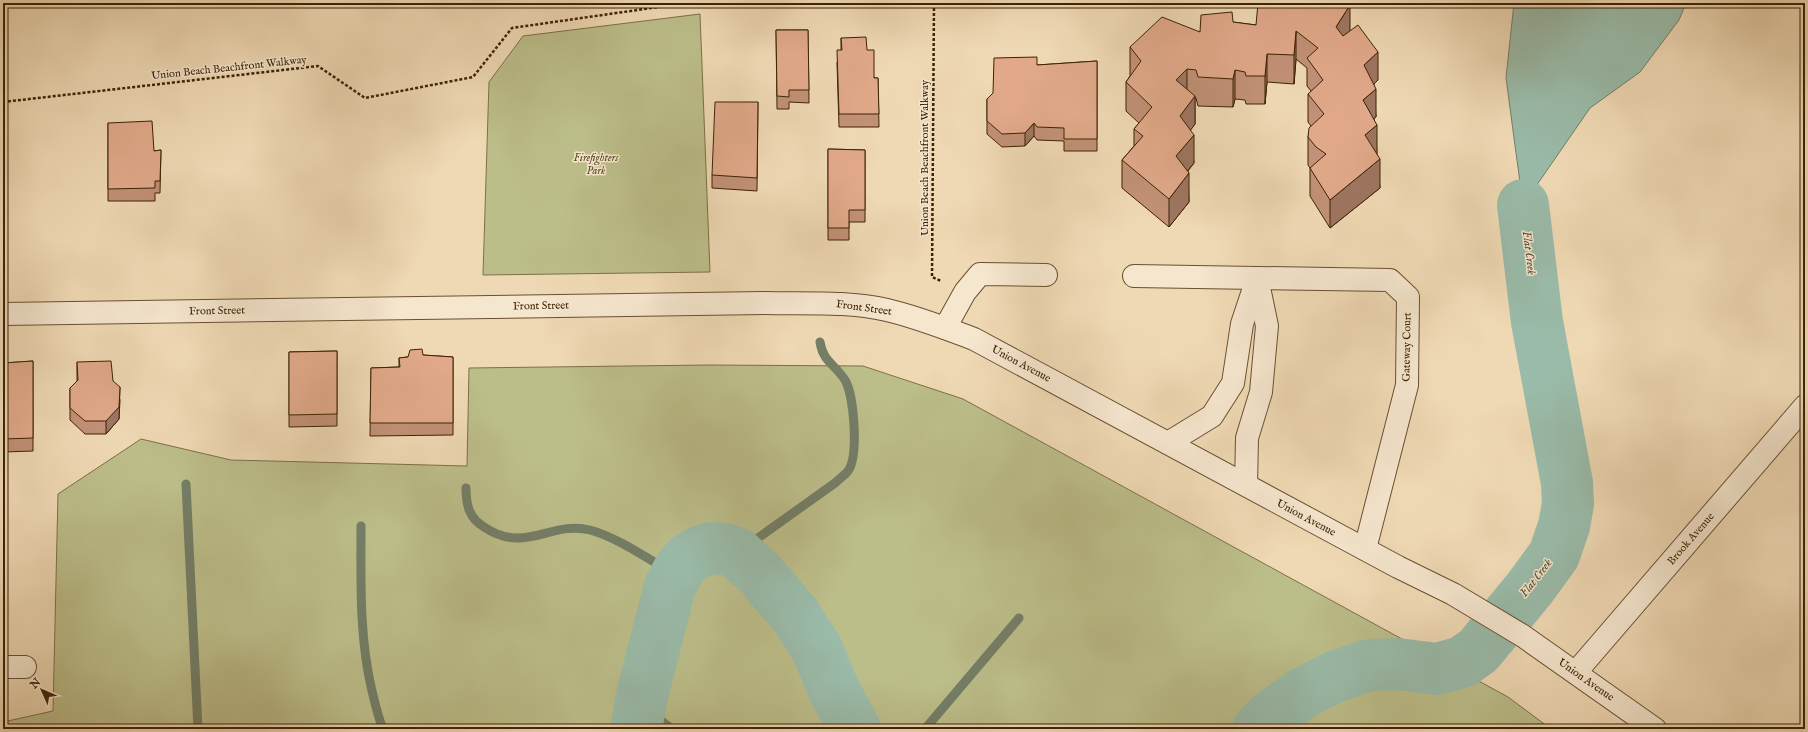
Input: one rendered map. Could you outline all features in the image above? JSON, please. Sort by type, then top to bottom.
[{"type":"street","points":[[945,328],[966,292],[980,274],[1046,275]]},
{"type":"street","name":"Gateway Court","points":[[1134,276],[1390,280],[1408,297],[1407,385],[1365,549]]},
{"type":"street","points":[[1168,444],[1212,416],[1233,384],[1242,324],[1257,278]]},
{"type":"street","points":[[1246,485],[1247,438],[1261,392],[1267,326],[1257,278]]},
{"type":"street","name":"Front Street","points":[[3,314],[764,303],[836,304],[885,310],[928,321],[945,328]]},
{"type":"street","name":"Union Avenue","points":[[945,328],[974,339],[1365,549],[1453,594],[1523,636],[1655,729]]},
{"type":"street","name":"Brook Avenue","points":[[1576,672],[1805,406]]},
{"type":"street","points":[[3,667],[25,667]]},
{"type":"path","name":"Union Beach Beachfront Walkway","points":[[3,102],[318,66],[365,98],[473,77],[512,28],[686,3]]},
{"type":"path","name":"Union Beach Beachfront Walkway","points":[[934,3],[932,277],[966,292]]},
{"type":"green space","name":"Firefighters Park","points":[[700,14],[710,272],[483,275],[489,82],[523,36]]},
{"type":"green space","points":[[708,365],[863,366],[963,399],[1508,697],[1551,729],[3,729],[3,722],[53,711],[58,494],[141,439],[231,460],[467,466],[469,368]]},
{"type":"shaded area","points":[[1514,3],[1686,3],[1679,20],[1640,72],[1590,108],[1523,205],[1506,78]]},
{"type":"building","points":[[1258,3],[1347,3],[1350,5],[1336,27],[1343,36],[1358,25],[1378,52],[1364,65],[1376,89],[1363,100],[1377,125],[1365,135],[1380,159],[1330,200],[1310,168],[1326,154],[1316,147],[1308,137],[1309,128],[1324,114],[1308,94],[1323,80],[1307,58],[1318,48],[1296,31],[1294,55],[1267,54],[1265,76],[1246,76],[1245,72],[1235,70],[1233,79],[1198,77],[1196,70],[1187,69],[1176,80],[1195,96],[1180,116],[1194,135],[1176,156],[1189,173],[1169,199],[1122,160],[1143,136],[1134,129],[1152,107],[1126,82],[1141,61],[1130,47],[1162,17],[1200,32],[1201,15],[1232,12],[1233,22],[1256,25]]},
{"type":"building","points":[[776,30],[808,30],[809,90],[789,90],[789,97],[777,96]]},
{"type":"building","points":[[866,37],[867,50],[874,50],[874,78],[878,78],[879,114],[839,114],[837,50],[842,50],[841,38]]},
{"type":"building","points":[[1037,57],[1037,65],[1097,61],[1097,139],[1064,139],[1064,128],[1037,127],[1034,123],[1025,133],[1002,134],[987,121],[987,99],[993,93],[994,58]]},
{"type":"building","points":[[715,102],[758,102],[757,178],[712,175]]},
{"type":"building","points":[[152,121],[154,151],[161,150],[160,181],[155,181],[155,188],[108,189],[108,123]]},
{"type":"building","points":[[828,149],[865,150],[865,210],[849,210],[849,228],[828,228]]},
{"type":"building","points":[[422,349],[423,355],[453,357],[453,423],[370,423],[371,368],[400,367],[399,358],[408,357],[410,350]]},
{"type":"building","points":[[337,351],[337,414],[289,415],[289,352]]},
{"type":"building","points":[[33,361],[33,438],[3,439],[3,363]]},
{"type":"building","points":[[111,361],[113,381],[120,387],[119,407],[106,421],[85,421],[70,408],[70,388],[78,380],[77,362]]},
{"type":"waterway","name":"Flat Creek","points":[[1258,729],[1272,715],[1303,693],[1334,677],[1369,665],[1397,664],[1437,669],[1462,662],[1478,651],[1530,588],[1554,555],[1564,526],[1568,504],[1567,483],[1537,322],[1523,205]]},
{"type":"waterway","points":[[737,553],[835,483],[848,471],[853,453],[854,440],[851,398],[845,380],[827,359],[820,342]]},
{"type":"waterway","points":[[186,484],[198,729]]},
{"type":"waterway","points":[[466,488],[469,510],[475,520],[499,535],[513,538],[526,538],[563,529],[576,528],[590,530],[600,533],[634,550],[676,575]]},
{"type":"waterway","points":[[361,526],[362,609],[365,650],[372,691],[383,729]]},
{"type":"waterway","points":[[636,729],[642,696],[670,586],[680,568],[688,559],[699,552],[711,548],[725,549],[737,553],[760,574],[795,615],[817,649],[834,690],[855,729]]},
{"type":"waterway","points":[[925,729],[1019,618]]},
{"type":"waterway","points":[[640,714],[663,722],[672,729]]}]
